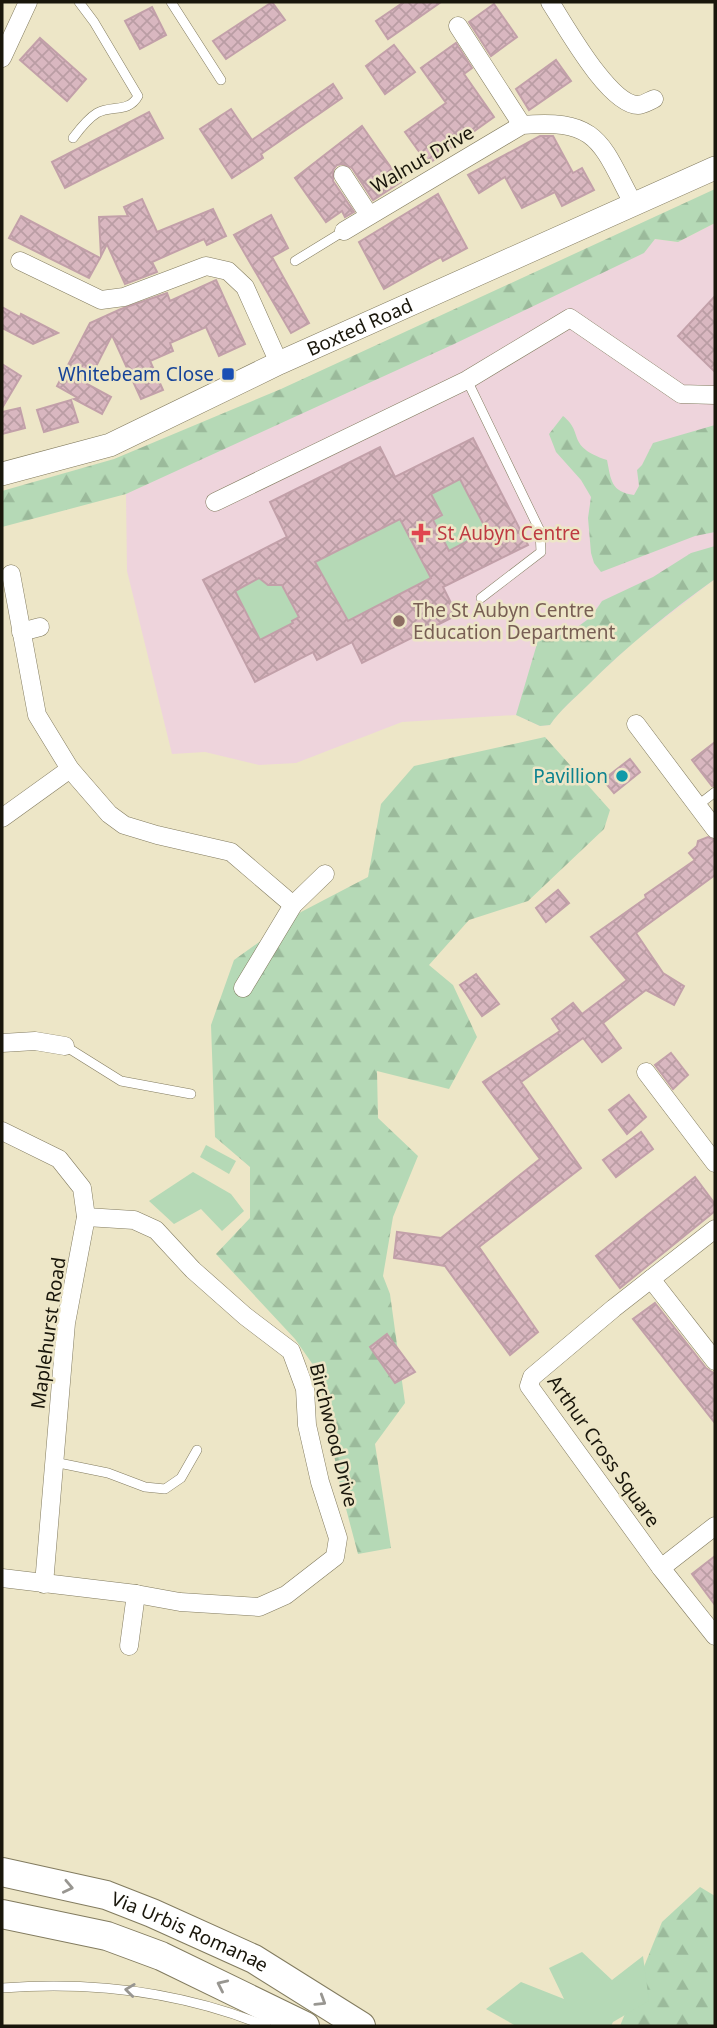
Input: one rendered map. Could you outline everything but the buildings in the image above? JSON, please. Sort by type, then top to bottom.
[{"type":"main road","name":"Via Urbis Romanae","points":[[2,1872],[106,1895],[152,1913],[254,1959],[361,2026]]},
{"type":"main road","name":"Via Urbis Romanae","points":[[2,1914],[107,1936],[161,1956],[305,2026]]},
{"type":"street","points":[[2,58],[29,2]]},
{"type":"street","points":[[550,2],[595,72],[610,87],[627,102],[640,106],[654,99]]},
{"type":"street","points":[[457,26],[522,125]]},
{"type":"street","name":"Walnut Drive","points":[[344,231],[522,125],[571,125],[596,138],[634,205]]},
{"type":"street","name":"Boxted Road","points":[[2,474],[110,445],[279,363],[715,168]]},
{"type":"street","points":[[344,175],[369,215]]},
{"type":"street","points":[[20,261],[101,300],[124,297],[206,266],[228,271],[245,287],[279,363]]},
{"type":"street","points":[[215,502],[467,380],[570,318],[681,394],[715,395]]},
{"type":"street","points":[[11,574],[37,715],[70,769],[109,814],[124,825],[231,852],[293,905]]},
{"type":"street","points":[[21,632],[40,627]]},
{"type":"street","points":[[636,724],[715,829]]},
{"type":"street","points":[[2,818],[70,769]]},
{"type":"street","points":[[243,988],[293,905],[325,874]]},
{"type":"street","points":[[2,1043],[35,1041],[65,1046]]},
{"type":"street","points":[[646,1072],[715,1164]]},
{"type":"street","name":"Maplehurst Road","points":[[2,1131],[59,1159],[82,1188],[86,1217],[66,1323],[44,1584]]},
{"type":"street","name":"Birchwood Drive","points":[[2,1578],[180,1602],[259,1607],[286,1595],[335,1557],[338,1538],[320,1482],[307,1425],[305,1389],[291,1351],[245,1316],[193,1270],[156,1230],[134,1220],[86,1217]]},
{"type":"street","name":"Arthur Cross Square","points":[[715,1229],[532,1377],[528,1386],[661,1568],[715,1636]]},
{"type":"street","points":[[651,1279],[715,1361]]},
{"type":"street","points":[[661,1568],[715,1526]]},
{"type":"street","points":[[129,1646],[136,1594]]},
{"type":"lane","points":[[73,138],[99,112],[124,108],[134,103],[138,96],[79,2]]},
{"type":"lane","points":[[172,2],[221,80]]},
{"type":"lane","points":[[295,261],[344,231]]},
{"type":"lane","points":[[467,380],[540,531],[541,552],[481,598]]},
{"type":"lane","points":[[697,806],[715,792]]},
{"type":"lane","points":[[65,1046],[121,1081],[191,1094]]},
{"type":"lane","points":[[54,1462],[108,1473],[145,1487],[165,1489],[181,1478],[197,1450]]},
{"type":"lane","points":[[2,1988],[97,1986],[149,1992],[227,2010],[267,2026]]},
{"type":"shaded area","name":"St Aubyn Centre","points":[[715,223],[715,579],[635,641],[556,716],[550,725],[540,726],[516,715],[402,722],[296,763],[259,765],[205,752],[172,754],[127,571],[126,494],[648,246],[655,239],[678,242]]},
{"type":"green space","points":[[715,189],[715,223],[678,242],[655,239],[644,253],[452,345],[126,494],[2,527],[2,491],[114,459],[281,389]]},
{"type":"green space","points":[[563,416],[586,450],[607,460],[616,488],[634,495],[639,486],[637,470],[653,443],[715,425],[715,532],[695,536],[601,572],[591,553],[588,518],[591,497],[581,480],[556,452],[549,434]]},
{"type":"green space","points":[[460,479],[487,531],[449,551],[433,520],[442,515],[431,494]]},
{"type":"green space","points":[[400,519],[431,578],[348,621],[315,562]]},
{"type":"green space","points":[[715,546],[715,579],[633,643],[567,705],[550,725],[540,726],[516,715],[539,637],[568,634],[591,617],[602,601],[653,577],[691,553]]},
{"type":"green space","points":[[262,577],[279,580],[286,592],[294,588],[308,613],[292,621],[298,629],[260,640],[235,591]]},
{"type":"green space","points":[[545,737],[610,810],[604,829],[528,901],[469,920],[429,965],[453,985],[477,1037],[449,1089],[377,1071],[378,1118],[418,1156],[393,1217],[383,1276],[390,1294],[405,1403],[375,1444],[391,1548],[358,1554],[340,1486],[318,1372],[295,1339],[216,1254],[250,1218],[250,1167],[215,1137],[211,1025],[234,960],[301,912],[368,877],[381,804],[414,766]]},
{"type":"green space","points":[[206,1145],[236,1161],[229,1174],[200,1157]]},
{"type":"green space","points":[[193,1172],[231,1194],[244,1211],[222,1231],[201,1209],[174,1224],[149,1201]]},
{"type":"green space","points":[[700,1887],[715,1896],[715,2026],[620,2026],[662,1922]]},
{"type":"green space","points":[[582,1952],[612,1980],[643,1956],[649,2001],[613,2022],[611,2026],[516,2026],[486,2009],[521,1982],[564,1999],[549,1968]]},
{"type":"place","name":"Whitebeam Close","points":[[228,374]]},
{"type":"place","name":"St Aubyn Centre","points":[[421,533]]},
{"type":"place","name":"The St Aubyn Centre Education Department","points":[[399,621]]},
{"type":"place","name":"Pavillion","points":[[622,776]]}]
